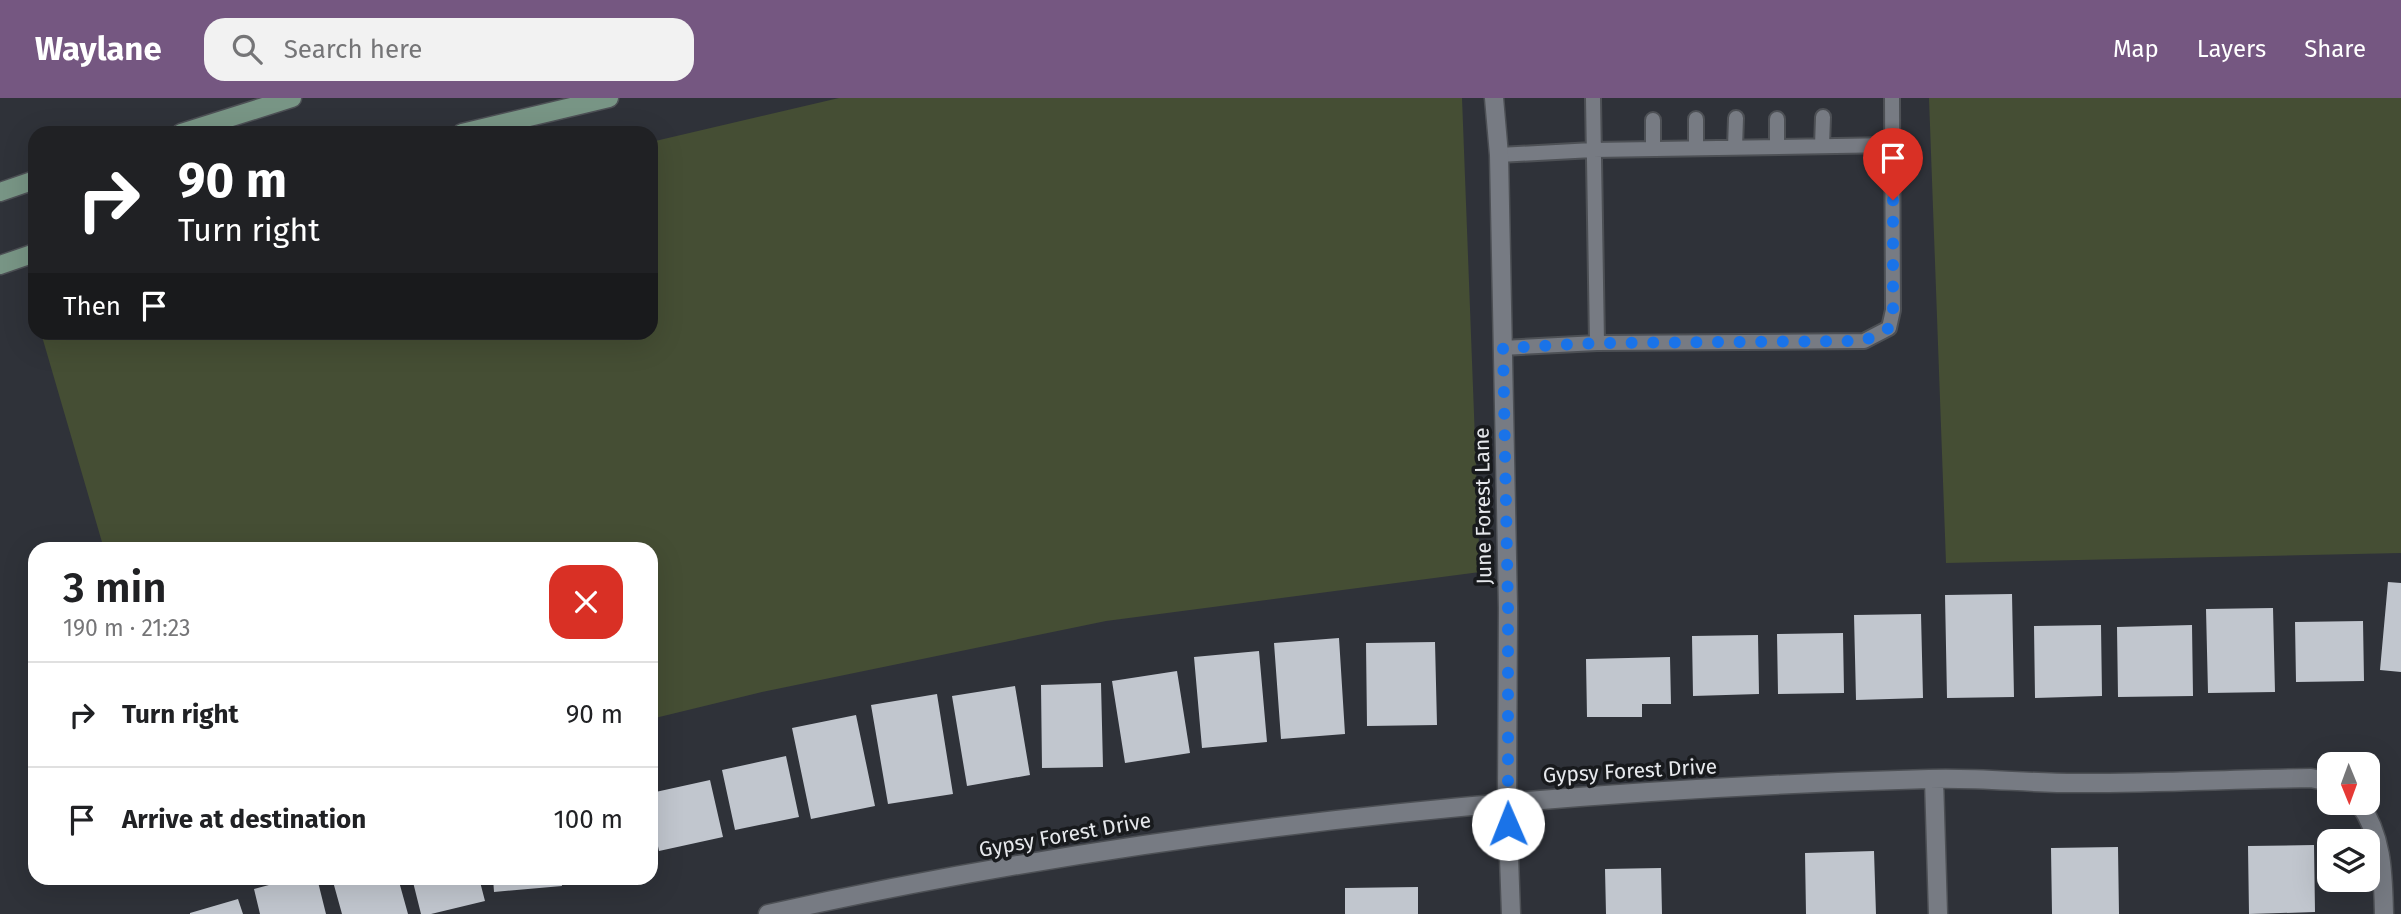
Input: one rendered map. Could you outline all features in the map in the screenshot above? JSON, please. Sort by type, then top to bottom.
[{"type":"main road","points":[[203,126],[292,98]]},
{"type":"main road","points":[[492,126],[610,98]]},
{"type":"main road","points":[[0,192],[28,182]]},
{"type":"main road","points":[[0,265],[28,255]]},
{"type":"street","name":"June Forest Lane","points":[[1494,98],[1499,155],[1508,608],[1507,802],[1511,914]]},
{"type":"street","name":"Gypsy Forest Drive","points":[[768,914],[1031,862],[1205,835],[1507,802],[1934,779],[2082,783],[2317,779]]},
{"type":"street","points":[[1934,779],[1938,914]]},
{"type":"street","points":[[2368,816],[2383,865],[2384,914]]},
{"type":"lane","points":[[1593,98],[1597,343]]},
{"type":"lane","points":[[1503,348],[1597,343],[1864,341],[1889,328],[1893,310],[1892,98]]},
{"type":"lane","points":[[1822,146],[1823,117]]},
{"type":"lane","points":[[1735,147],[1736,118]]},
{"type":"lane","points":[[1696,119],[1696,148]]},
{"type":"lane","points":[[1777,119],[1777,146]]},
{"type":"lane","points":[[1653,120],[1653,149]]},
{"type":"lane","points":[[1499,155],[1593,150],[1894,145]]},
{"type":"green space","points":[[839,98],[1462,98],[1480,572],[1106,621],[762,692],[658,717],[658,542],[102,542],[43,340],[658,340],[658,140]]},
{"type":"green space","points":[[1929,98],[2401,98],[2401,553],[1946,563]]},
{"type":"building","points":[[2388,582],[2401,583],[2401,672],[2380,670]]},
{"type":"building","points":[[2012,594],[2014,697],[1947,698],[1945,595]]},
{"type":"building","points":[[2273,608],[2275,692],[2208,693],[2206,609]]},
{"type":"building","points":[[1921,614],[1923,698],[1856,700],[1854,615]]},
{"type":"building","points":[[2363,621],[2364,681],[2296,682],[2295,622]]},
{"type":"building","points":[[2101,625],[2102,696],[2035,698],[2034,626]]},
{"type":"building","points":[[2192,625],[2193,696],[2118,697],[2117,627]]},
{"type":"building","points":[[1843,633],[1844,693],[1778,694],[1777,634]]},
{"type":"building","points":[[1758,635],[1759,694],[1693,696],[1692,636]]},
{"type":"building","points":[[1339,638],[1345,734],[1281,739],[1274,643]]},
{"type":"building","points":[[1435,642],[1437,725],[1367,726],[1366,643]]},
{"type":"building","points":[[1259,651],[1267,742],[1202,748],[1194,657]]},
{"type":"building","points":[[1670,657],[1671,704],[1642,704],[1642,717],[1587,717],[1586,659]]},
{"type":"building","points":[[1177,671],[1190,753],[1125,763],[1112,681]]},
{"type":"building","points":[[1101,683],[1103,767],[1042,768],[1041,685]]},
{"type":"building","points":[[1015,686],[1030,775],[967,786],[952,696]]},
{"type":"building","points":[[937,694],[953,794],[888,804],[871,705]]},
{"type":"building","points":[[856,715],[875,806],[811,819],[792,728]]},
{"type":"building","points":[[786,756],[799,817],[735,830],[722,770]]},
{"type":"building","points":[[710,780],[723,837],[659,851],[658,791]]},
{"type":"building","points":[[2314,845],[2315,912],[2249,914],[2248,846]]},
{"type":"building","points":[[2118,847],[2119,914],[2052,914],[2051,848]]},
{"type":"building","points":[[1874,851],[1876,914],[1806,914],[1805,853]]},
{"type":"building","points":[[1661,868],[1662,914],[1606,914],[1605,869]]},
{"type":"building","points":[[269,885],[319,885],[326,914],[260,914],[254,889]]},
{"type":"building","points":[[334,885],[400,885],[408,914],[342,914]]},
{"type":"building","points":[[414,885],[481,885],[485,901],[421,914]]},
{"type":"building","points":[[494,885],[562,886],[494,892]]},
{"type":"building","points":[[1418,887],[1418,914],[1345,914],[1345,888]]},
{"type":"building","points":[[238,899],[243,914],[190,914],[190,913]]},
{"type":"route","points":[[1508,824],[1508,608],[1503,348],[1597,343],[1864,341],[1889,328],[1893,310],[1893,200]]}]
